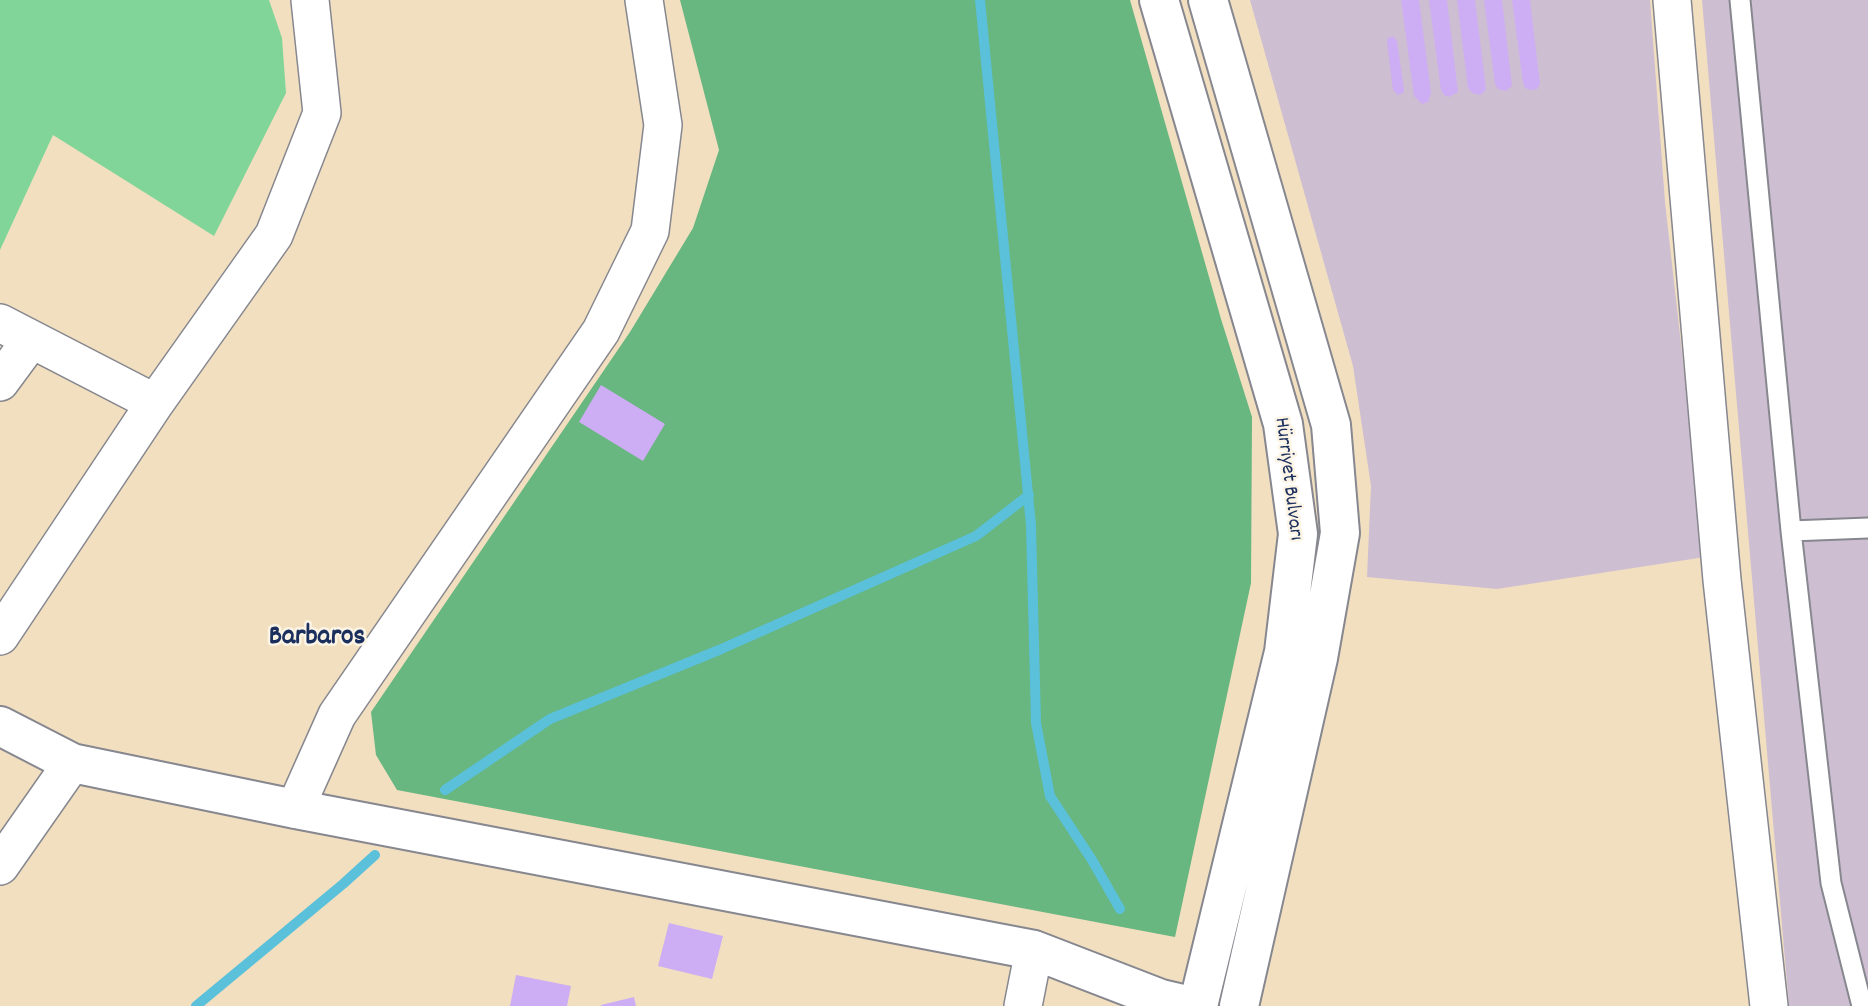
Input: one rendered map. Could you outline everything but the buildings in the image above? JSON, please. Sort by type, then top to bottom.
[{"type":"main road","name":"Hürriyet Bulvarı","points":[[1159,0],[1283,424],[1298,534],[1284,652],[1198,1006]]},
{"type":"main road","points":[[1208,0],[1331,425],[1340,533],[1318,658],[1239,1006]]},
{"type":"main road","points":[[0,726],[72,763],[295,809],[1034,950],[1161,999],[1191,1006]]},
{"type":"street","points":[[0,636],[155,404],[274,235],[322,113],[310,0]]},
{"type":"street","points":[[295,809],[337,715],[601,331],[650,231],[663,125],[644,0]]},
{"type":"street","points":[[1672,0],[1722,580],[1769,1006]]},
{"type":"street","points":[[0,323],[155,404]]},
{"type":"street","points":[[0,382],[31,340]]},
{"type":"street","points":[[0,866],[72,763]]},
{"type":"street","points":[[1023,1006],[1034,950]]},
{"type":"lane","points":[[1740,0],[1791,531],[1831,883],[1862,1006]]},
{"type":"lane","points":[[1791,531],[1868,528]]},
{"type":"shaded area","points":[[1250,0],[1650,0],[1665,202],[1705,557],[1497,589],[1367,577],[1371,486],[1353,366]]},
{"type":"shaded area","points":[[1702,0],[1868,0],[1868,1006],[1789,1006]]},
{"type":"green space","points":[[0,0],[269,0],[282,38],[286,93],[214,236],[53,135],[0,250]]},
{"type":"green space","points":[[680,0],[1130,0],[1221,319],[1252,417],[1251,583],[1175,937],[397,790],[376,755],[371,712],[630,332],[693,228],[719,150]]},
{"type":"waterway","points":[[980,0],[1031,525],[1036,723],[1050,796],[1120,909]]},
{"type":"waterway","points":[[445,790],[550,719],[719,650],[976,536],[1029,495]]},
{"type":"waterway","points":[[196,1006],[375,855]]},
{"type":"district","name":"Barbaros","points":[[317,639]]}]
